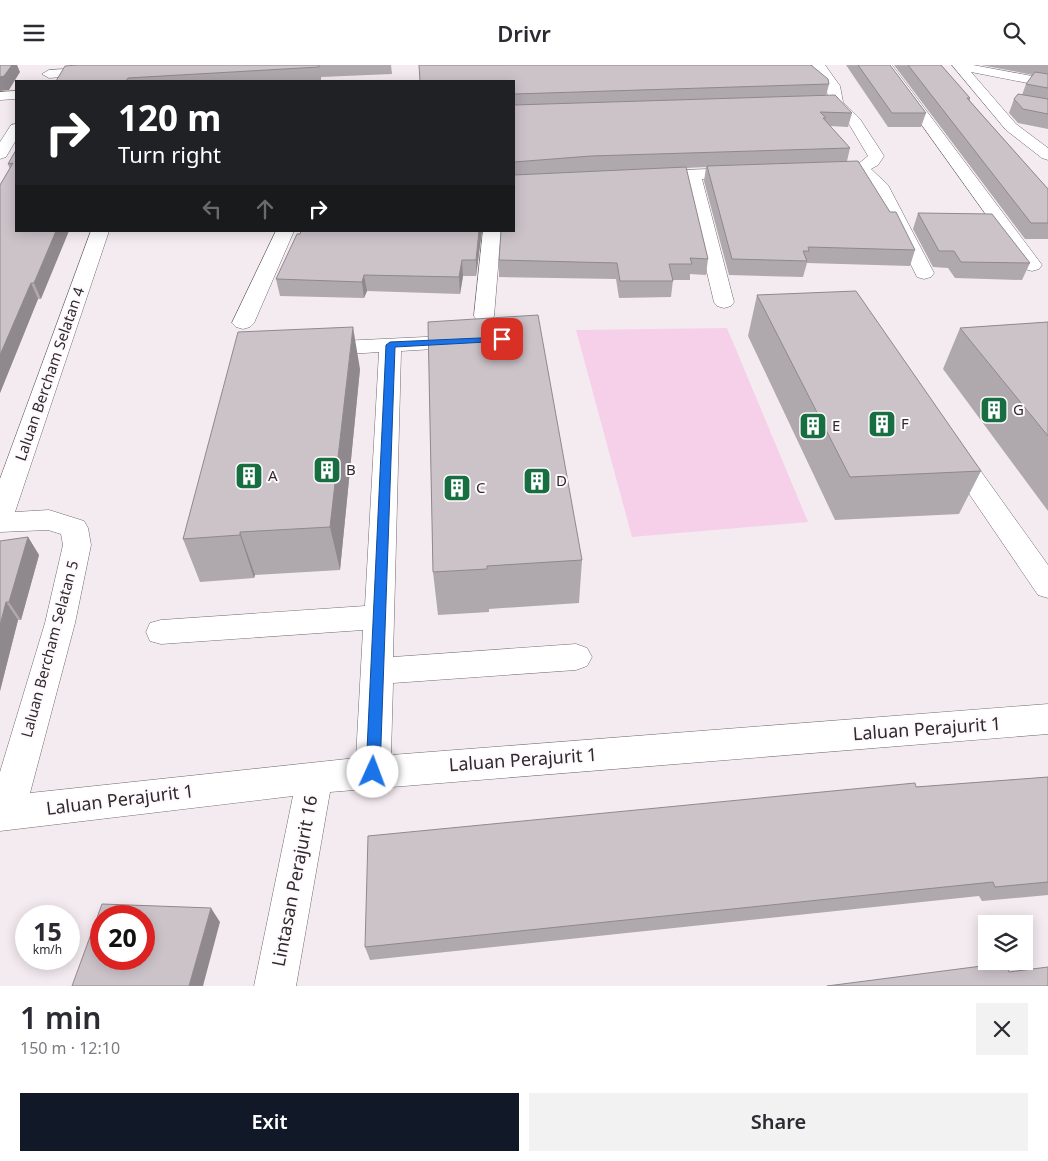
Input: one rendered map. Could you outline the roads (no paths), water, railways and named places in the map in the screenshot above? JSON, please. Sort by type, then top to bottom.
[{"type":"street","points":[[818,65],[833,86],[836,103],[855,122],[876,156],[872,162],[860,169],[840,170]]},
{"type":"street","points":[[885,65],[1032,265]]},
{"type":"street","points":[[958,65],[1048,83]]},
{"type":"street","points":[[958,65],[1011,127],[1048,155]]},
{"type":"street","points":[[50,73],[116,70]]},
{"type":"street","points":[[0,96],[15,95]]},
{"type":"street","points":[[985,96],[1003,100]]},
{"type":"street","points":[[818,103],[836,103]]},
{"type":"street","points":[[1011,127],[1048,134]]},
{"type":"street","points":[[0,154],[15,130]]},
{"type":"street","points":[[860,169],[880,185],[924,273]]},
{"type":"street","points":[[636,176],[761,172]]},
{"type":"street","points":[[692,174],[724,302]]},
{"type":"street","name":"Laluan Bercham Selatan 4","points":[[0,516],[100,232]]},
{"type":"street","points":[[243,323],[285,232]]},
{"type":"street","points":[[484,316],[492,232]]},
{"type":"street","points":[[301,350],[484,340]]},
{"type":"street","points":[[373,772],[390,345]]},
{"type":"street","points":[[942,434],[1048,587]]},
{"type":"street","name":"Laluan Bercham Selatan 5","points":[[0,522],[49,520],[74,528],[77,545],[60,623],[3,814]]},
{"type":"street","points":[[161,632],[379,617]]},
{"type":"street","points":[[377,671],[576,657]]},
{"type":"street","name":"Laluan Perajurit 1","points":[[3,814],[315,777],[1048,719]]},
{"type":"street","name":"Lintasan Perajurit 16","points":[[275,986],[315,777]]},
{"type":"place","name":"G","points":[[994,410]]},
{"type":"place","name":"F","points":[[882,424]]},
{"type":"place","name":"E","points":[[813,426]]},
{"type":"place","name":"B","points":[[327,470]]},
{"type":"place","name":"A","points":[[249,476]]},
{"type":"place","name":"D","points":[[537,481]]},
{"type":"place","name":"C","points":[[457,488]]}]
